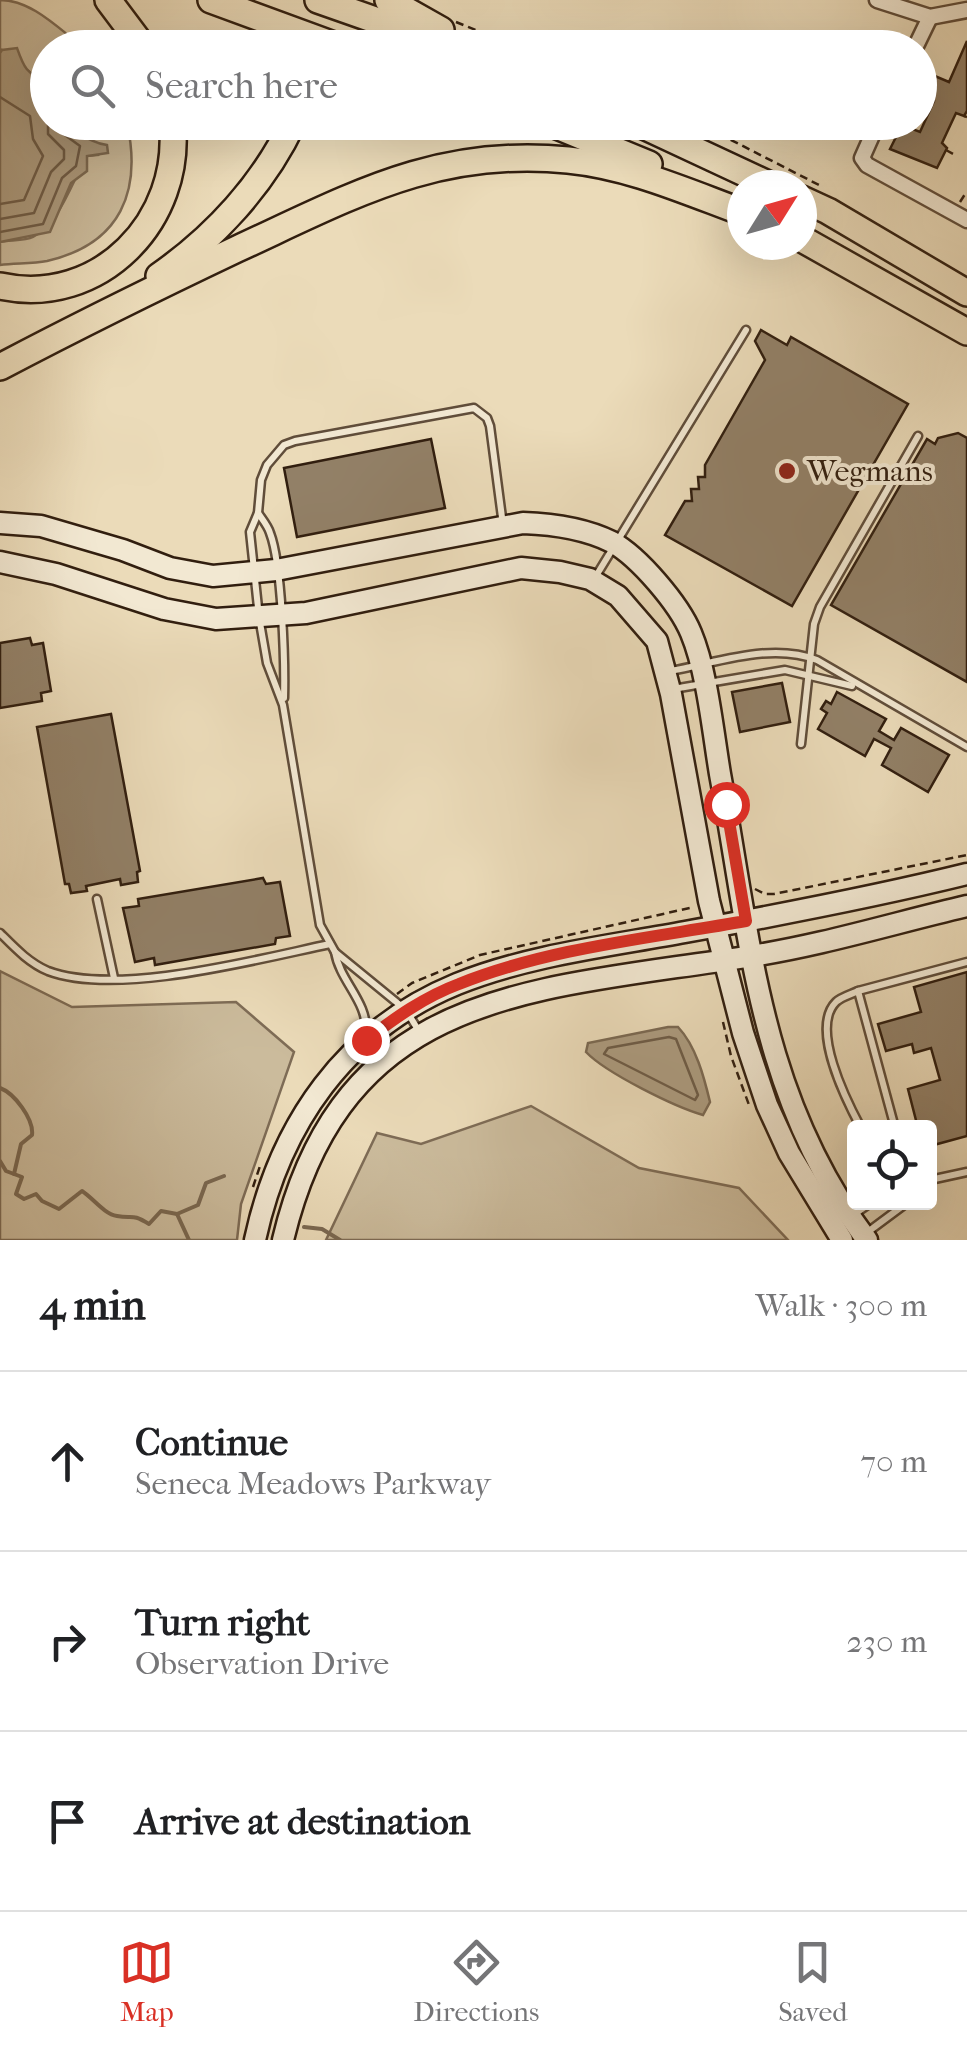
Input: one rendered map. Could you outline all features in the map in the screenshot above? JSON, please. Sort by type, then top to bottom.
[{"type":"highway","points":[[108,0],[130,30]]},
{"type":"highway","points":[[211,0],[289,30]]},
{"type":"highway","points":[[315,0],[325,30]]},
{"type":"highway","points":[[315,0],[402,30]]},
{"type":"highway","points":[[388,0],[440,30]]},
{"type":"highway","points":[[0,286],[46,289],[73,284],[100,272],[134,247],[160,207],[172,166],[172,140]]},
{"type":"highway","points":[[109,310],[165,272],[228,217],[285,140]]},
{"type":"highway","points":[[590,140],[682,178],[727,202]]},
{"type":"highway","points":[[674,140],[738,170]]},
{"type":"highway","points":[[0,367],[109,310],[389,180],[450,164],[506,158],[570,160],[654,179],[727,205]]},
{"type":"highway","points":[[817,206],[967,293]]},
{"type":"highway","points":[[817,247],[967,332]]},
{"type":"street","points":[[877,0],[930,18],[967,10]]},
{"type":"street","points":[[924,30],[930,18]]},
{"type":"street","points":[[869,140],[862,158],[867,165],[967,220]]},
{"type":"street","points":[[0,523],[41,526],[170,568],[213,576],[254,574],[503,526],[544,524],[615,545],[668,597],[691,632],[764,1019],[795,1117],[842,1229]]},
{"type":"street","points":[[0,562],[56,574],[164,609],[216,619],[270,617],[521,568],[593,581],[618,596],[657,641],[724,960],[767,1105],[788,1153],[842,1229],[862,1238]]},
{"type":"street","points":[[255,1240],[269,1188],[310,1101],[335,1068],[406,1010],[457,984],[526,962],[967,874]]},
{"type":"street","points":[[282,1240],[292,1199],[314,1150],[355,1087],[421,1034],[474,1008],[524,994],[752,956],[967,906]]},
{"type":"lane","points":[[593,581],[746,330]]},
{"type":"lane","points":[[283,704],[285,671],[254,574],[250,532],[258,513],[261,480],[284,445],[474,408],[487,418],[490,426],[503,526]]},
{"type":"lane","points":[[801,744],[814,624],[918,436]]},
{"type":"lane","points":[[910,448],[919,453]]},
{"type":"lane","points":[[890,484],[898,489]]},
{"type":"lane","points":[[258,513],[271,534],[276,570],[267,664],[283,704],[320,925],[335,952],[406,1010],[421,1034]]},
{"type":"lane","points":[[668,680],[702,675],[778,652],[811,658],[967,747]]},
{"type":"lane","points":[[668,680],[776,671],[809,674],[863,688]]},
{"type":"lane","points":[[97,899],[114,978]]},
{"type":"lane","points":[[0,933],[23,956],[46,970],[78,979],[193,973],[330,944]]},
{"type":"lane","points":[[335,952],[338,967],[361,1002],[367,1020],[366,1040],[381,1063]]},
{"type":"lane","points":[[857,1120],[834,1067],[825,1024],[837,1001],[858,991],[967,962]]},
{"type":"lane","points":[[858,991],[892,1120]]},
{"type":"lane","points":[[937,1178],[967,1172]]},
{"type":"lane","points":[[842,1229],[863,1210]]},
{"type":"lane","points":[[862,1238],[898,1210]]},
{"type":"path","points":[[451,20],[476,30]]},
{"type":"path","points":[[946,150],[956,155]]},
{"type":"path","points":[[741,894],[754,888],[774,894],[967,855]]},
{"type":"shaded area","points":[[0,0],[34,10],[62,30],[30,30],[30,72],[2,50],[0,53]]},
{"type":"shaded area","points":[[90,140],[130,140],[128,192],[109,228],[72,253],[41,262],[0,265],[0,242],[30,238],[51,222],[87,156],[98,155]]},
{"type":"shaded area","points":[[0,971],[72,1007],[236,1002],[294,1052],[241,1204],[237,1240],[0,1240]]},
{"type":"shaded area","points":[[531,1106],[639,1168],[739,1188],[788,1240],[326,1240],[377,1133],[421,1144]]},
{"type":"water","points":[[17,48],[30,73],[30,140],[91,140],[107,145],[108,153],[87,156],[87,171],[71,183],[50,232],[0,242],[0,53]]},
{"type":"water","points":[[678,1027],[698,1062],[710,1102],[703,1115],[642,1088],[586,1052],[588,1043]]},
{"type":"building","points":[[967,41],[967,111],[964,116],[956,113],[942,143],[947,148],[937,168],[890,149],[894,140],[937,140],[937,77],[949,82]]},
{"type":"building","name":"Wegmans","points":[[761,330],[787,345],[791,337],[908,404],[792,606],[665,535],[685,501],[692,501],[691,489],[699,489],[698,477],[705,477],[705,465],[765,360],[755,341]]},
{"type":"building","points":[[958,433],[967,438],[967,682],[831,605],[927,439],[935,444],[938,438]]},
{"type":"building","points":[[431,439],[445,508],[297,537],[284,468]]},
{"type":"building","points":[[30,638],[32,645],[43,643],[51,691],[41,693],[42,701],[0,708],[0,643]]},
{"type":"building","points":[[782,683],[790,722],[740,732],[732,692]]},
{"type":"building","points":[[837,692],[886,719],[879,731],[894,740],[901,728],[949,755],[928,792],[882,765],[891,748],[874,739],[865,756],[818,729],[827,713],[821,709],[826,701],[831,704]]},
{"type":"building","points":[[111,714],[140,871],[138,882],[121,885],[120,879],[71,893],[69,884],[65,884],[37,727]]},
{"type":"building","points":[[263,878],[266,884],[280,882],[290,936],[276,938],[275,944],[155,965],[154,958],[135,962],[123,908],[139,906],[138,899]]},
{"type":"building","points":[[967,972],[967,1136],[937,1144],[937,1120],[916,1120],[908,1089],[940,1080],[931,1048],[914,1053],[912,1044],[886,1051],[878,1024],[921,1012],[914,987]]},
{"type":"waterway","points":[[0,1088],[22,1107],[32,1129],[32,1135],[21,1144],[14,1174]]},
{"type":"waterway","points":[[0,1161],[6,1171],[22,1177],[16,1194],[24,1199],[36,1194],[59,1209],[82,1191],[112,1215],[135,1217],[149,1224],[161,1211],[177,1214],[198,1205],[206,1183],[224,1176]]},
{"type":"waterway","points":[[177,1214],[189,1240]]},
{"type":"waterway","points":[[304,1227],[322,1229],[340,1240]]},
{"type":"place","name":"Wegmans","points":[[787,471]]},
{"type":"route","points":[[366,1040],[406,1010],[457,984],[526,962],[746,921],[726,804]]}]
